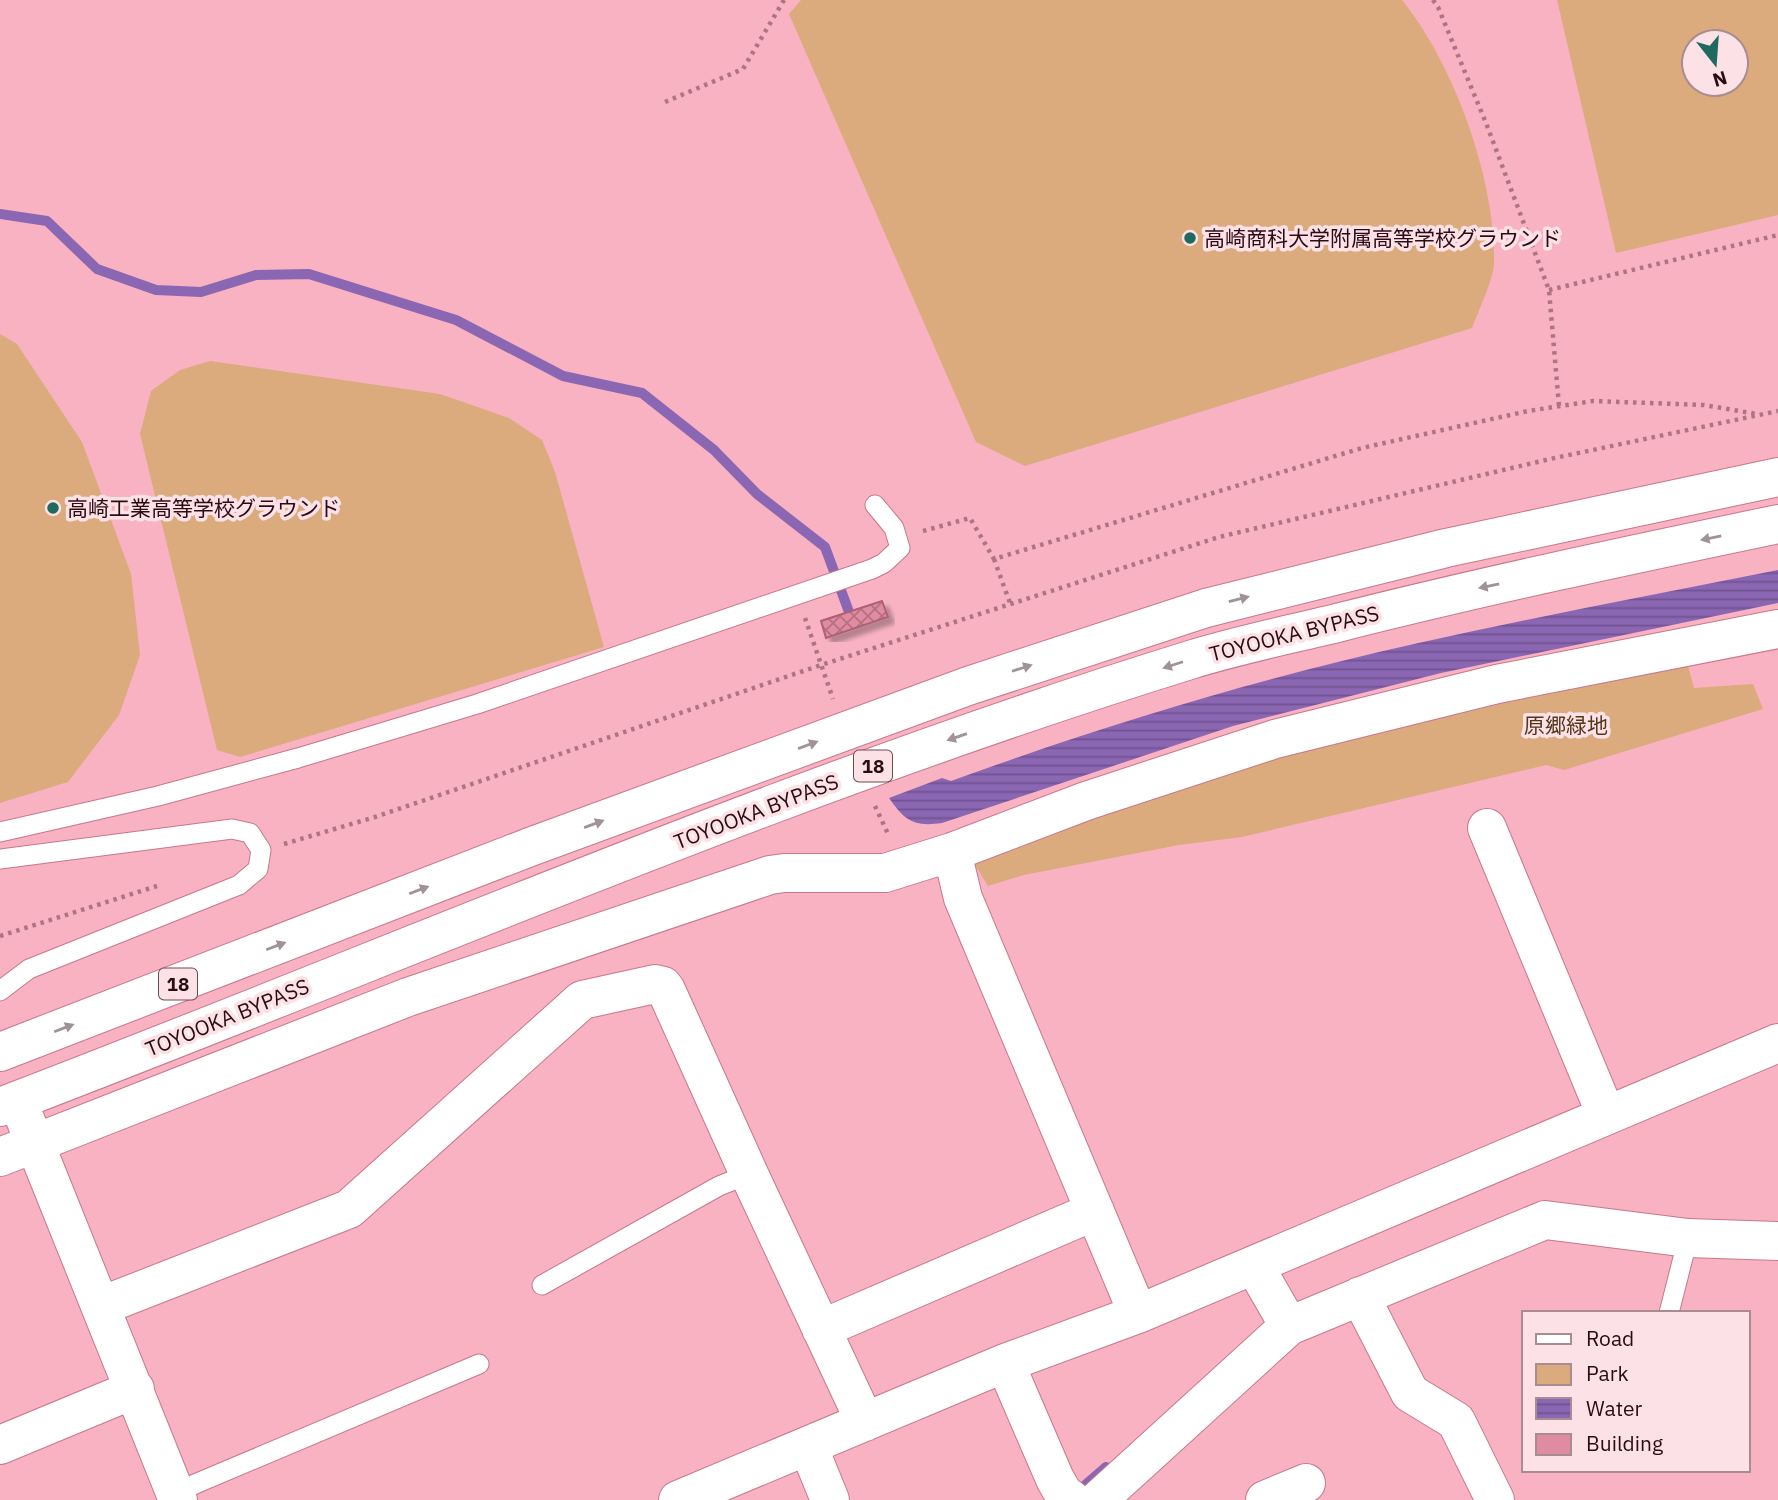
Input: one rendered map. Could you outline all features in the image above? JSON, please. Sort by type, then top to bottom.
[{"type":"main road","name":"TOYOOKA BYPASS","points":[[0,1052],[530,847],[968,685],[1206,608],[1446,548],[1778,477]]},
{"type":"main road","name":"TOYOOKA BYPASS","points":[[9,1103],[544,891],[869,767],[1047,706],[1196,658],[1369,614],[1462,591],[1778,524]]},
{"type":"main road","points":[[17,1150],[408,997],[770,875],[886,873],[953,852],[1086,801],[1275,738],[1497,684],[1778,629]]},
{"type":"main road","points":[[1487,828],[1606,1115]]},
{"type":"main road","points":[[953,852],[963,898],[1138,1314]]},
{"type":"main road","points":[[101,1306],[349,1209],[582,1000],[649,984],[663,986],[865,1422]]},
{"type":"main road","points":[[678,1500],[1005,1363],[1138,1314],[1778,1043]]},
{"type":"main road","points":[[9,1103],[17,1150],[101,1306],[135,1389],[174,1498]]},
{"type":"main road","points":[[821,1329],[1095,1211]]},
{"type":"main road","points":[[1005,1363],[1078,1497],[1289,1326],[1545,1220],[1688,1238],[1778,1241]]},
{"type":"main road","points":[[1254,1265],[1289,1326]]},
{"type":"main road","points":[[1360,1296],[1410,1393],[1456,1421],[1495,1500]]},
{"type":"main road","points":[[0,1445],[135,1389]]},
{"type":"main road","points":[[808,1446],[830,1500]]},
{"type":"main road","points":[[1265,1500],[1306,1483]]},
{"type":"lane","points":[[0,832],[158,796],[349,743],[477,704],[872,569],[884,563],[901,548],[899,538],[875,505]]},
{"type":"lane","points":[[0,859],[232,829],[250,833],[261,850],[258,869],[239,885],[29,969],[0,991]]},
{"type":"lane","points":[[542,1284],[719,1186],[749,1174]]},
{"type":"lane","points":[[1670,1311],[1688,1238]]},
{"type":"lane","points":[[174,1498],[480,1364]]},
{"type":"path","points":[[665,102],[743,69],[784,0]]},
{"type":"path","points":[[1433,0],[1486,123],[1549,290],[1559,406]]},
{"type":"path","points":[[1549,290],[1778,235]]},
{"type":"path","points":[[994,558],[1362,449],[1528,411],[1593,401],[1704,405],[1761,415]]},
{"type":"path","points":[[376,817],[821,665],[1219,537],[1550,459],[1778,411]]},
{"type":"path","points":[[899,538],[970,518],[994,558],[1010,603]]},
{"type":"path","points":[[802,592],[821,665],[836,707]]},
{"type":"green space","name":"高崎商科大学附属高等学校グラウンド","points":[[801,0],[1402,0],[1439,56],[1454,89],[1468,124],[1488,196],[1494,263],[1489,286],[1472,328],[1025,466],[976,442],[789,14]]},
{"type":"green space","points":[[1557,0],[1778,0],[1778,215],[1616,253]]},
{"type":"green space","name":"高崎工業高等学校グラウンド","points":[[0,334],[17,344],[82,442],[131,574],[140,655],[119,715],[68,782],[0,803]]},
{"type":"green space","points":[[210,361],[440,394],[509,418],[542,440],[555,472],[604,647],[240,757],[217,750],[140,434],[151,391],[180,370]]},
{"type":"green space","name":"原郷緑地","points":[[1686,658],[1694,688],[1753,684],[1763,709],[1564,770],[1546,765],[1242,837],[1179,845],[1024,875],[988,886],[970,857],[1315,742]]},
{"type":"water","points":[[1778,570],[1778,603],[1441,673],[1233,726],[942,823],[924,824],[911,821],[889,798],[942,778],[951,781],[1122,723],[1297,672],[1459,634]]},
{"type":"building","points":[[882,601],[888,617],[826,638],[821,621]]},
{"type":"waterway","points":[[0,214],[47,221],[97,269],[156,290],[201,292],[256,275],[309,274],[456,320],[563,376],[642,393],[714,450],[757,494],[825,547],[849,612]]},
{"type":"waterway","points":[[1076,1493],[1106,1467]]},
{"type":"place","name":"高崎商科大学附属高等学校グラウンド","points":[[1190,238]]},
{"type":"place","name":"高崎工業高等学校グラウンド","points":[[53,508]]}]
